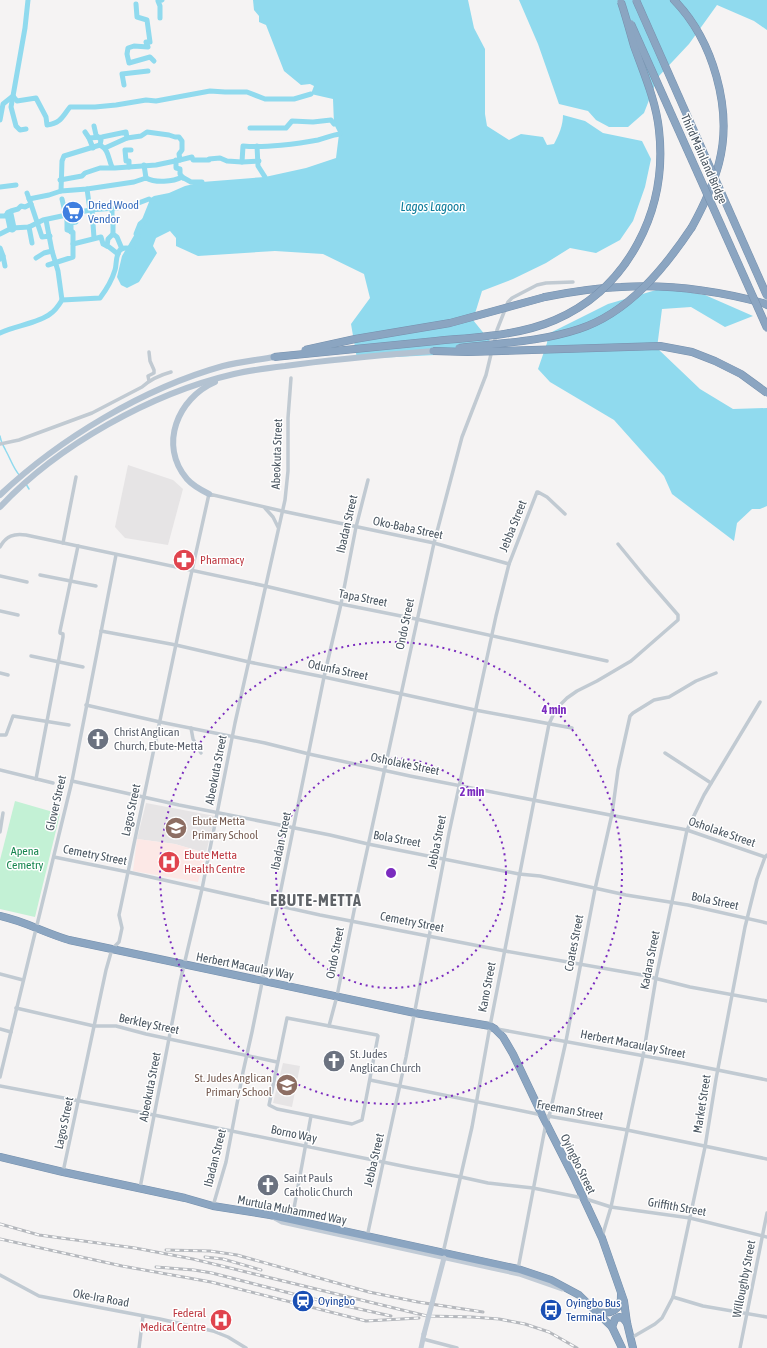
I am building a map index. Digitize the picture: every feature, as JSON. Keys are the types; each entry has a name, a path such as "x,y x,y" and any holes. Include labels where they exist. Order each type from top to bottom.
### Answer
{"highway":[{"name":"Third Mainland Bridge","path":"636,0 767,296"},
{"path":"433,350 538,339 580,329 604,317 629,301 644,287 676,251 692,227 712,187 719,162 723,138 720,87 714,67 696,29 674,0"},
{"name":"Third Mainland Bridge","path":"621,1 767,328"},
{"path":"274,357 488,336 529,329 555,320 586,303 610,283 630,258 644,232 654,206 659,178 661,152 659,129 654,102 634,47 621,1"},
{"path":"274,357 355,339 450,323 525,301 582,290 621,287 657,287 731,295 767,305"},
{"path":"433,350 468,352 660,346 692,352 715,361 741,374 767,393"},
{"name":"Herbert Macaulay Way","path":"0,916 19,920 69,940 112,948 184,966 415,1013 492,1027"},
{"name":"Oyingbo Street","path":"492,1027 507,1043 513,1054 546,1118 602,1238 621,1290 633,1348"},
{"name":"Murtula Muhammed Way","path":"0,1157 185,1198 213,1206 367,1236 443,1255 538,1274 578,1295 612,1327 622,1348"},
{"path":"596,1311 607,1313 615,1311 620,1303 621,1290"},
{"path":"612,1327 615,1319 619,1317 623,1318 627,1323"}],"main road":[{"path":"0,507 42,469 92,434 125,415 198,384 250,371 352,358 433,350"},
{"path":"2,494 37,463 93,425 141,399 163,388 223,366 274,357"},
{"path":"209,494 198,488 186,478 178,464 173,444 176,425 184,408 197,393 209,385 236,374"}],"street":[{"name":"Ondo Street","path":"329,1026 337,996 416,619 434,543 462,437 486,375 497,330 508,302 512,298 537,285 546,283 573,282"},
{"path":"149,352 154,373 148,376 149,381"},
{"path":"0,444 8,441 19,440 92,413 142,387 149,381 162,374 171,372"},
{"name":"Abeokuta Street","path":"140,1188 174,1012 202,889 233,736 287,489 288,418 291,378"},
{"path":"63,543 76,477"},
{"name":"Ibadan Street","path":"213,1206 226,1162 324,677 341,604 356,527 368,480"},
{"name":"Jebba Street","path":"367,1236 415,1013 475,710 509,564 537,492 547,497 565,514"},
{"name":"Oko-Baba Street","path":"209,494 434,543 509,564"},
{"name":"Lagos Street","path":"63,1172 112,948 119,942 122,928 119,915 209,494"},
{"path":"264,507 273,516 278,528"},
{"name":"Tapa Street","path":"0,547 6,538 17,534 265,586 341,604 606,661"},
{"name":"Kano Street","path":"443,1255 461,1177 492,1027 505,951 549,724 556,709 567,698 631,661 678,620 678,616 618,544"},
{"path":"36,779 57,662 63,637 63,634 60,633 60,631 78,546"},
{"name":"Glover Street","path":"0,1077 72,781 116,554"},
{"path":"40,575 96,586"},
{"path":"0,576 27,582"},
{"path":"0,610 18,615"},
{"name":"Odunfa Street","path":"101,630 475,710 572,728"},
{"path":"31,656 83,667"},
{"name":"Coates Street","path":"518,1269 546,1118 566,1041 595,889 612,814 618,770 630,716 654,700 669,697 696,681 716,672"},
{"path":"0,673 8,675"},
{"name":"Kadara Street","path":"602,1238 611,1207 642,1056 671,902 687,830 711,783 760,702"},
{"name":"Osholake Street","path":"86,705 459,786 534,801 612,814 687,830 766,856"},
{"path":"0,735 6,735 13,716 69,725"},
{"path":"191,728 193,739 201,753"},
{"path":"665,753 711,783"},
{"path":"0,770 53,783"},
{"name":"Bola Street","path":"72,781 293,828 330,834 368,844 520,874 540,876 595,889 713,910 767,922"},
{"path":"0,832 4,813"},
{"name":"Market Street","path":"630,1338 655,1324 662,1318 673,1297 705,1147 747,918 757,880 766,856"},
{"name":"Cemetry Street","path":"54,857 430,937 656,978 690,987 767,1001"},
{"path":"0,974 23,980"},
{"name":"Berkley Street","path":"16,1008 94,1026 116,1026 277,1062"},
{"path":"287,1018 329,1026 378,1036 362,1120 352,1124 277,1109 269,1105 287,1018"},
{"name":"Herbert Macaulay Street","path":"492,1027 767,1080"},
{"path":"0,1029 11,1032"},
{"name":"Freeman Street","path":"370,1080 546,1118 627,1130 767,1159"},
{"name":"Borno Way","path":"0,1086 154,1115 488,1183 533,1188 583,1198"},
{"path":"292,1221 311,1116"},
{"name":"Griffith Street","path":"583,1198 611,1207 690,1218 765,1236"},
{"name":"Willoughby Street","path":"740,1348 765,1236 767,1213"},
{"path":"270,1216 282,1222 359,1240 443,1255 519,1274 546,1283 575,1296 596,1311"},
{"path":"421,1348 443,1255"},
{"name":"Oke-Ira Road","path":"0,1275 39,1296 143,1316 213,1332 228,1337 246,1348"},
{"path":"673,1297 703,1306 767,1317"},
{"path":"139,1348 143,1316"},
{"path":"424,1336 457,1348"}],"shaded area":[{"path":"128,465 173,480 183,489 168,545 125,538 115,527"},
{"name":"Ebute Metta Primary School","path":"146,803 215,816 206,853 175,844 137,839"},
{"name":"Ebute Metta Health Centre","path":"137,839 175,844 206,853 198,882 133,871"},
{"name":"St. Judes Anglican Primary School","path":"283,1063 300,1066 292,1107 273,1103"}],"green space":[{"name":"Apena Cemetry","path":"15,801 60,814 35,917 0,909 0,860"}],"water":[{"name":"Lagos Lagoon","path":"253,0 468,0 474,28 485,49 485,114 487,126 509,140 521,134 543,137 547,145 554,144 558,137 563,115 585,121 603,133 642,141 651,159 645,187 633,221 620,240 596,253 570,248 546,263 513,279 482,291 473,320 494,346 487,350 435,355 357,359 351,324 370,298 364,274 323,254 275,251 198,256 176,246 176,238 170,231 156,238 153,246 157,253 139,282 127,288 121,285 117,277 122,256 139,227 149,199 154,196 169,193 185,186 202,182 265,177 306,168 336,158 339,134 334,124 333,99 311,94 314,86 310,84 301,85 284,71 266,25 259,22 259,16 254,10"},
{"path":"519,0 767,0 767,30 754,21 717,5 689,44 658,77 644,113 628,127 609,127 596,120 588,111 559,104 538,44"},
{"path":"663,288 705,295 753,316 725,327 691,307 662,309 657,348 700,389 733,409 767,408 767,506 760,509 752,509 737,523 734,541 672,494 664,476 614,420 550,382 538,369 547,343 548,334 608,304"}],"waterway":[{"path":"0,120 3,104 13,96 25,28 28,0"},
{"path":"160,18 160,6 158,1 162,0"},
{"path":"136,4 137,17 147,20 150,42 146,42 148,47 134,46 128,48 127,54 129,63 150,57 154,61"},
{"path":"124,85 122,74 148,71"},
{"path":"13,96 17,101 36,98 46,117 47,125 58,121 70,107 95,107 146,100 156,101 210,91 247,92 265,99 294,99 311,94"},
{"path":"13,96 11,107 16,126 20,130 26,129"},
{"path":"250,128 286,128 292,121 313,122 331,120 334,124"},
{"path":"94,126 96,135 101,140 100,145 107,152 112,167"},
{"path":"85,132 93,148"},
{"path":"89,138 126,132 127,138"},
{"path":"105,148 127,138 141,136 147,132 169,135 179,137 182,141 182,150 179,154 180,160"},
{"path":"242,162 243,146 291,144 318,140 340,134"},
{"path":"61,191 62,161 64,156 100,145"},
{"path":"257,146 258,166 265,177"},
{"path":"129,167 129,161 126,161 125,150 131,150"},
{"path":"60,180 82,176 85,173 100,168 156,165 192,157 193,160 220,158 227,161 259,161"},
{"path":"176,160 176,168 180,169 180,174 183,178"},
{"path":"144,165 146,178"},
{"path":"29,199 61,191 134,182 146,178 154,181 164,181 182,177 191,182 202,182"},
{"path":"0,187 16,185"},
{"path":"87,189 90,210"},
{"path":"0,216 5,216 21,206 25,207 31,204 27,193"},
{"path":"48,265 73,257 73,232 67,230 67,221 62,199"},
{"path":"0,234 12,228 29,227 43,220 90,210 128,207 149,199"},
{"path":"31,204 42,237 50,236"},
{"path":"112,209 112,218 114,220 113,234 117,237 122,249"},
{"path":"92,210 94,238"},
{"path":"9,214 12,228"},
{"path":"71,232 71,223 76,222 75,214"},
{"path":"138,236 136,234 140,224 146,219"},
{"path":"46,220 52,251 58,271 62,300"},
{"path":"29,227 32,243"},
{"path":"107,246 108,239 113,234"},
{"path":"73,244 101,237 103,244 118,254"},
{"path":"0,248 3,256 0,259"},
{"path":"0,333 45,317 54,311 62,300 100,298 107,288 115,270 119,251 124,248 133,249"},
{"path":"36,258 44,253 52,251"},
{"path":"3,256 5,266"},
{"path":"0,436 2,444 20,476"},
{"path":"26,484 29,489"}],"railway":[{"path":"0,1224 39,1235 135,1248 193,1259 427,1316 499,1319 525,1324 549,1332 577,1348"},
{"path":"0,1239 122,1266 211,1282 366,1321 419,1318"},
{"path":"166,1250 210,1251 237,1255 369,1292 418,1302 483,1312"},
{"path":"205,1257 223,1259 261,1270"},
{"path":"156,1267 212,1273 305,1297 391,1316"}],"place":[{"name":"Dried Wood Vendor","path":"73,212"},
{"name":"Pharmacy","path":"184,560"},
{"name":"Christ Anglican Church, Ebute-Metta","path":"98,739"},
{"name":"Ebute Metta Primary School","path":"176,828"},
{"name":"Ebute Metta Health Centre","path":"169,862"},
{"name":"St. Judes Anglican Church","path":"334,1061"},
{"name":"St. Judes Anglican Primary School","path":"287,1085"},
{"name":"Saint Pauls Catholic Church","path":"268,1185"},
{"name":"Oyingbo","path":"303,1301"},
{"name":"Oyingbo Bus Terminal","path":"551,1310"},
{"name":"Federal Medical Centre","path":"221,1320"}],"district":[{"name":"EBUTE-METTA","path":"316,900"}]}
